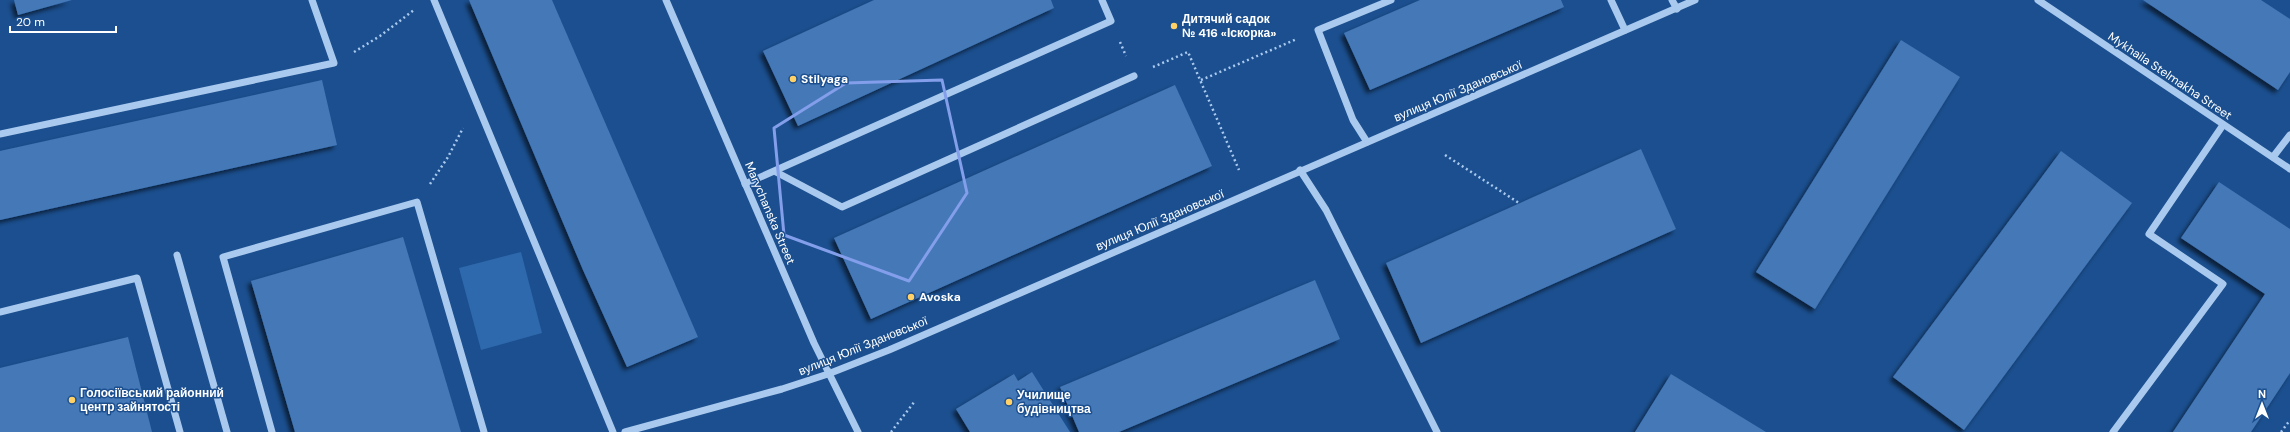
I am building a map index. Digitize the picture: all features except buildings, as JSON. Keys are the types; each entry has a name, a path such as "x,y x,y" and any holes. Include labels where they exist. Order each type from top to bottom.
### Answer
{"street":[{"path":"0,134 334,63 312,0"},
{"path":"434,0 613,432"},
{"name":"Marychanska Street","path":"666,0 828,374 858,432"},
{"path":"745,184 776,172 1111,21 1102,0"},
{"path":"1367,142 1353,120 1318,30 1391,0"},
{"path":"1611,0 1625,30"},
{"path":"1672,0 1677,9"},
{"name":"вулиця Юлії Здановської","path":"625,432 782,389 828,374 889,350 1300,170 1695,0"},
{"name":"Mykhaila Stelmakha Street","path":"2038,0 2290,169"},
{"path":"776,172 842,207 1134,76"},
{"path":"2113,432 2223,284 2149,234 2223,124"},
{"path":"2273,157 2290,135"},
{"path":"1300,170 1326,210 1437,432"},
{"path":"272,432 223,257 417,202 484,432"},
{"path":"178,255 227,432"},
{"path":"0,312 137,278 180,432"}],"path":[{"path":"334,63 380,36 416,9"},
{"path":"1111,21 1134,76 1188,52 1239,170"},
{"path":"1201,80 1318,30"},
{"path":"417,202 448,157 476,102"},
{"path":"1446,155 1519,203"},
{"path":"891,432 915,401"},
{"path":"2281,432 2290,420"}],"highlighted area":[{"path":"942,80 967,193 909,281 784,235 774,128 846,83"}],"shaded area":[{"path":"521,252 542,333 481,350 459,268"}],"place":[{"name":"Дитячий садок № 416 «Іскорка»","path":"1174,26"},
{"name":"Stilyaga","path":"793,79"},
{"name":"Avoska","path":"911,297"},
{"name":"Голосіївський районний центр зайнятості","path":"72,400"},
{"name":"Училище будівництва","path":"1009,402"}]}
